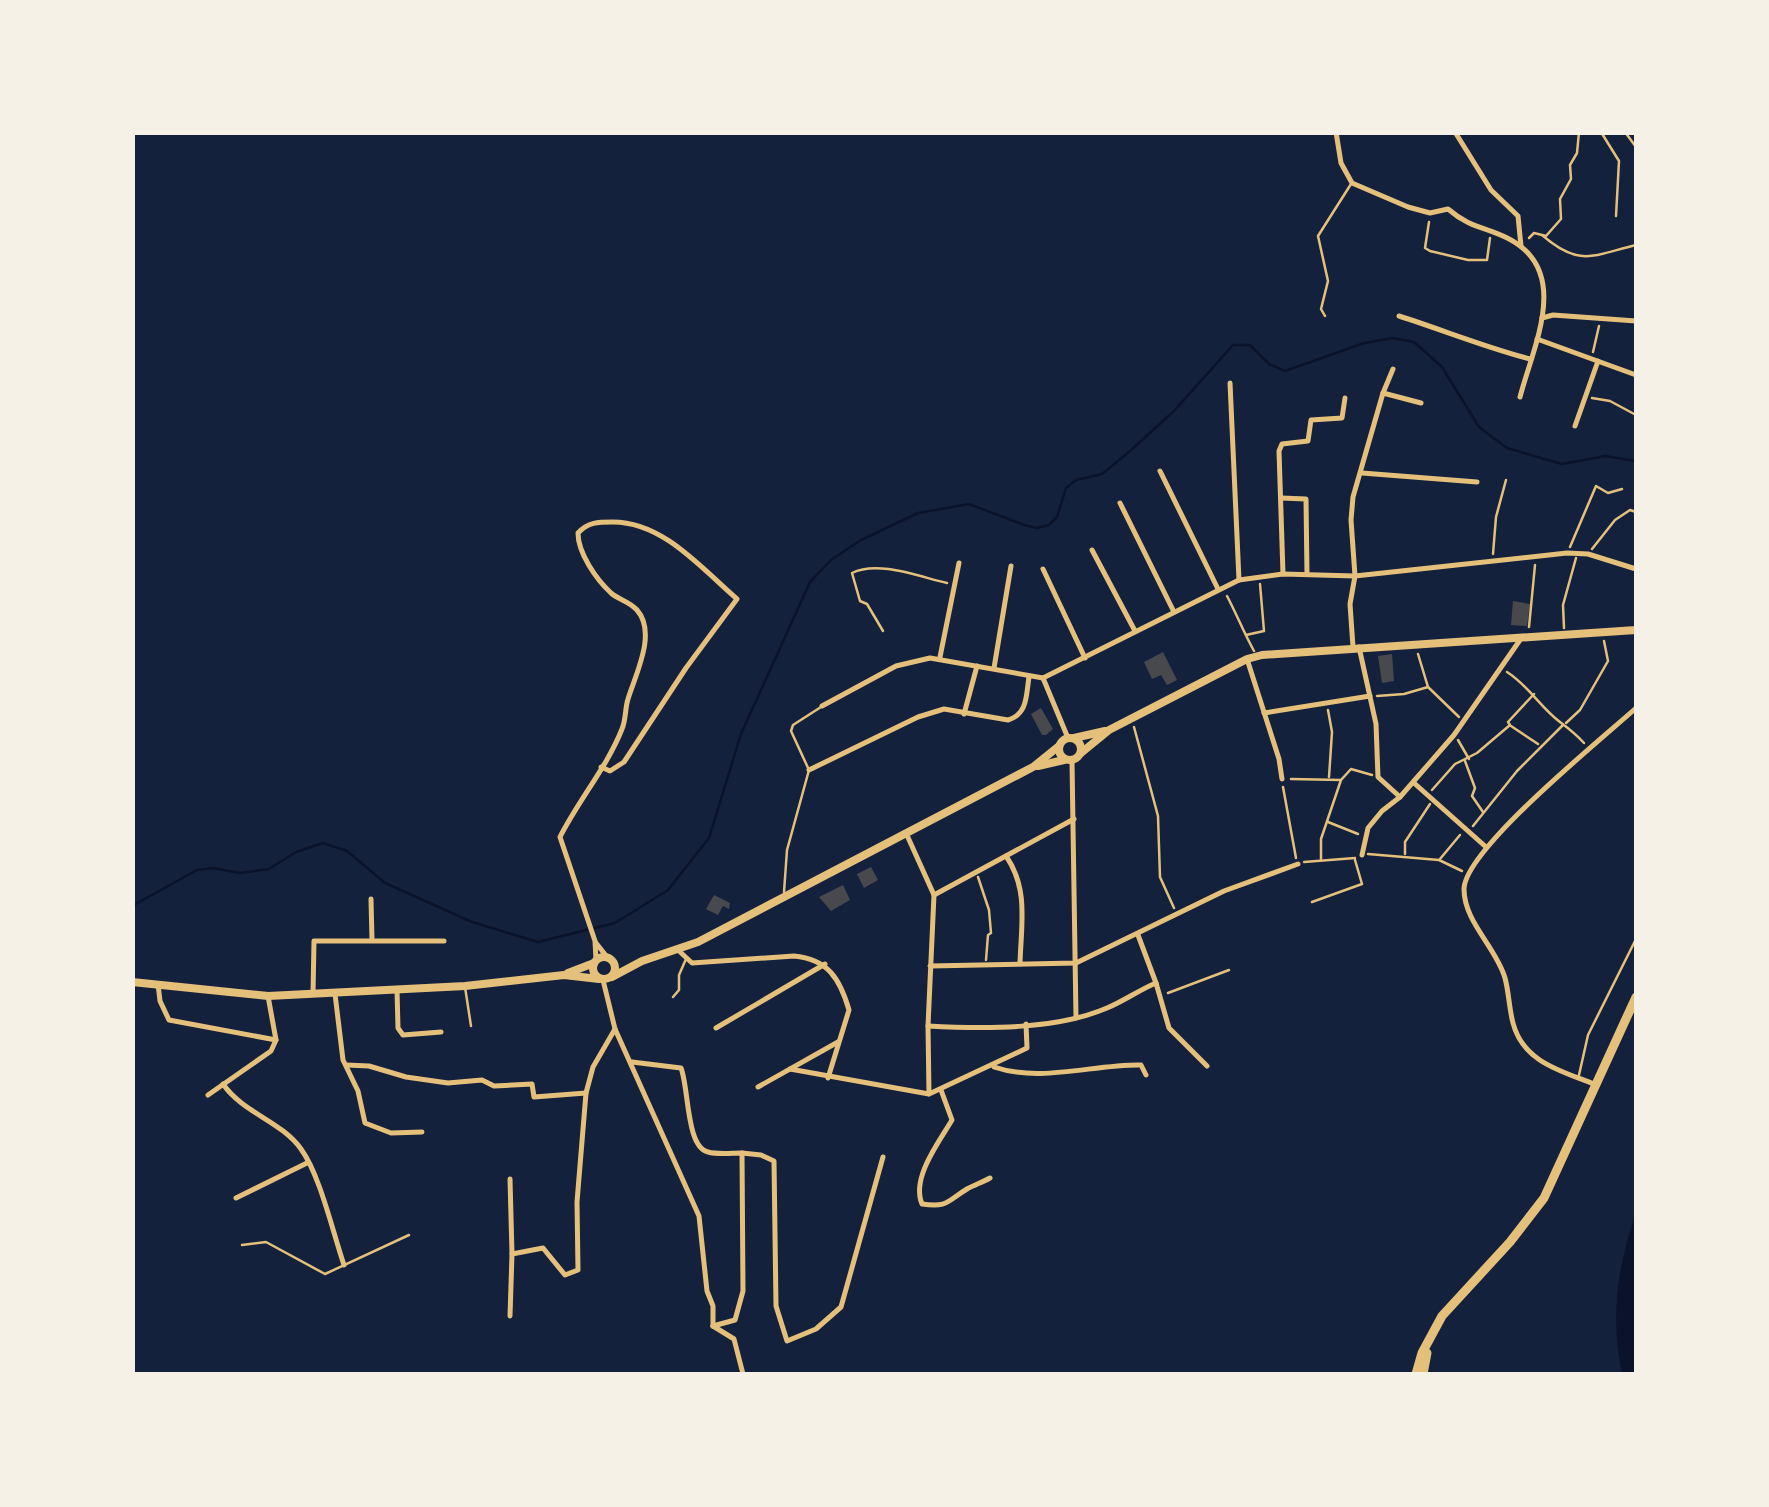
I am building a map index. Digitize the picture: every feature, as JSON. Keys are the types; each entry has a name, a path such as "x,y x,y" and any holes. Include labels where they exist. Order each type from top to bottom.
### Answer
{"main road":[{"path":"1033,767 1068,760 1109,730 1257,656 1636,630"},
{"path":"132,982 268,996 465,986 564,975 605,978 678,950 1033,767 1070,738 1109,730"},
{"path":"1070,738 1081,745 1081,753"},
{"path":"1059,746 1060,754 1068,760"},
{"path":"564,975 610,959 642,961"},
{"path":"605,978 616,967 610,959"},
{"path":"595,962 594,974 605,978"},
{"path":"1420,1374 1430,1336 1452,1301 1500,1254 1544,1198 1636,997"}],"street":[{"path":"1336,132 1341,164 1352,183 1430,213 1444,208 1468,224 1520,246 1542,272 1542,318 1520,397"},
{"path":"1455,132 1491,190 1518,216 1520,246"},
{"path":"1399,316 1450,331 1467,342 1530,359"},
{"path":"1542,318 1636,321"},
{"path":"1537,339 1636,375"},
{"path":"1575,426 1595,360"},
{"path":"1393,369 1354,497 1350,520 1355,576 1350,604 1356,647 1371,696 1378,777 1400,797"},
{"path":"1230,383 1239,580"},
{"path":"1383,393 1420,403"},
{"path":"1283,574 1279,452 1282,444 1308,441 1311,420 1342,418 1345,398"},
{"path":"1160,471 1220,588"},
{"path":"1362,473 1477,482"},
{"path":"1281,498 1306,498 1307,574"},
{"path":"1120,504 1174,612"},
{"path":"601,767 610,772 624,762 737,598 654,531 626,522 586,524 578,533 584,560 611,593 640,613 646,626 624,727 560,837 595,940 610,959"},
{"path":"1092,550 1135,631"},
{"path":"822,706 896,666 940,657 1042,678 1239,580 1283,574 1355,576 1567,553 1588,554 1636,570"},
{"path":"940,657 959,563"},
{"path":"994,668 1011,566"},
{"path":"1043,569 1085,658"},
{"path":"1362,854 1364,836 1382,811 1414,782 1464,722 1520,640"},
{"path":"1246,659 1282,779"},
{"path":"964,714 977,666"},
{"path":"809,770 918,717 944,709 1008,720 1017,718 1025,706 1029,677"},
{"path":"1042,678 1070,738"},
{"path":"1264,713 1371,696"},
{"path":"1594,1084 1550,1066 1523,1047 1512,1021 1504,977 1494,952 1467,908 1464,889 1468,874 1499,833 1636,708"},
{"path":"1068,760 1074,819 1076,1018"},
{"path":"1414,782 1488,848"},
{"path":"934,896 1074,819"},
{"path":"906,832 934,896 929,1094"},
{"path":"1006,856 1017,871 1021,887 1020,964"},
{"path":"930,966 1076,963 1224,891 1298,864"},
{"path":"372,899 372,940"},
{"path":"1138,934 1162,996 1169,1028 1207,1066"},
{"path":"595,940 595,962"},
{"path":"313,994 314,941 444,941"},
{"path":"678,950 692,963 794,956 826,964 848,1010 828,1078"},
{"path":"716,1028 826,964"},
{"path":"605,978 615,1029 699,1216 713,1326"},
{"path":"928,1026 975,1029 1076,1018 1108,1008 1156,982"},
{"path":"158,984 160,1001 169,1020 276,1040"},
{"path":"397,990 398,1028 404,1035 442,1032"},
{"path":"335,994 346,1066 358,1091 365,1124 392,1133 422,1132"},
{"path":"208,1095 271,1051 276,1040 268,996"},
{"path":"790,1070 929,1094 1027,1048 1026,1024"},
{"path":"512,1254 543,1248 566,1275 578,1270 577,1202 586,1093 593,1067 615,1029"},
{"path":"758,1087 838,1041"},
{"path":"632,1062 681,1068 687,1081 692,1133 700,1148 772,1158 776,1306 786,1341 816,1329 841,1307 883,1157"},
{"path":"992,1066 1034,1072 1092,1071 1109,1064 1141,1065 1146,1075"},
{"path":"346,1066 369,1066 448,1084 476,1080 494,1086 532,1084 534,1097 586,1093"},
{"path":"224,1084 247,1109 301,1148 344,1266"},
{"path":"941,1090 952,1120 926,1164 920,1200 925,1206 952,1202 968,1188 990,1178"},
{"path":"713,1326 735,1320 743,1291 742,1153"},
{"path":"236,1198 307,1163"},
{"path":"510,1179 510,1316"},
{"path":"713,1326 734,1339 744,1374"}],"lane":[{"path":"1325,316 1321,309 1328,281 1318,236 1352,183"},
{"path":"784,895 786,850 809,770 791,731 793,725 822,706"},
{"path":"1578,1078 1588,1035 1636,939"},
{"path":"673,996 680,990 679,975 687,958"},
{"path":"465,986 471,1026"},
{"path":"242,1245 266,1242 325,1274 409,1235"}],"path":[{"path":"1542,235 1551,232 1561,219 1560,199 1571,179 1570,165 1577,153 1579,132"},
{"path":"1600,132 1613,149 1620,168 1616,216"},
{"path":"1625,132 1636,147"},
{"path":"1430,213 1425,248 1430,251 1487,260 1491,232"},
{"path":"1520,246 1534,233 1574,257 1601,257 1636,245"},
{"path":"1595,360 1601,319"},
{"path":"1586,396 1610,401 1636,415"},
{"path":"1493,561 1496,517 1506,480"},
{"path":"1567,553 1596,486 1608,493 1622,489"},
{"path":"1588,554 1615,520 1630,510 1636,512"},
{"path":"1564,634 1563,605 1577,555"},
{"path":"1531,638 1536,557"},
{"path":"883,631 866,604 862,604 852,573 864,567 953,584"},
{"path":"1245,636 1264,631 1260,577"},
{"path":"1220,588 1257,656"},
{"path":"1439,860 1540,746 1580,710 1608,660 1603,632"},
{"path":"1415,643 1428,686 1464,722"},
{"path":"1502,668 1519,679 1590,749"},
{"path":"1371,696 1404,694 1428,686"},
{"path":"1510,725 1508,722 1534,694"},
{"path":"1328,704 1332,732 1329,778"},
{"path":"1131,718 1158,816 1160,876 1176,914"},
{"path":"1510,725 1540,746"},
{"path":"1427,794 1455,764 1467,760 1510,725"},
{"path":"1454,734 1467,760 1475,788 1472,796 1483,812"},
{"path":"1321,860 1321,839 1341,780 1351,769 1378,777"},
{"path":"1341,780 1282,779 1298,864 1362,854 1405,855 1439,860 1468,874"},
{"path":"1405,855 1406,842 1434,800"},
{"path":"1327,821 1364,836"},
{"path":"1312,902 1362,884 1354,858"},
{"path":"976,873 989,910 991,933 986,966"},
{"path":"1162,996 1229,970"}],"water":[{"path":"1636,1213 1636,1374 1622,1374 1616,1333 1617,1293"}],"building":[{"path":"1513,601 1530,604 1527,626 1511,625"},
{"path":"1163,652 1177,680 1167,685 1161,675 1152,679 1144,662"},
{"path":"1392,654 1394,681 1382,683 1378,656"},
{"path":"1041,708 1053,729 1046,735 1042,735 1031,714"},
{"path":"871,867 878,880 864,888 857,874"},
{"path":"843,885 850,900 831,911 819,897"},
{"path":"714,895 730,903 729,909 723,906 718,915 706,909"}],"waterway":[{"path":"132,906 197,870 213,868 240,873 269,869 296,852 323,843 347,851 385,883 472,922 538,942 615,923 668,890 709,838 741,734 810,582 831,560 861,540 918,513 969,504 1024,525 1049,525 1057,517 1066,488 1076,480 1102,474 1129,452 1174,411 1233,345 1250,345 1269,364 1285,371 1364,343 1393,338 1414,342 1442,367 1479,427 1507,448 1562,464 1605,456 1636,461"}]}
